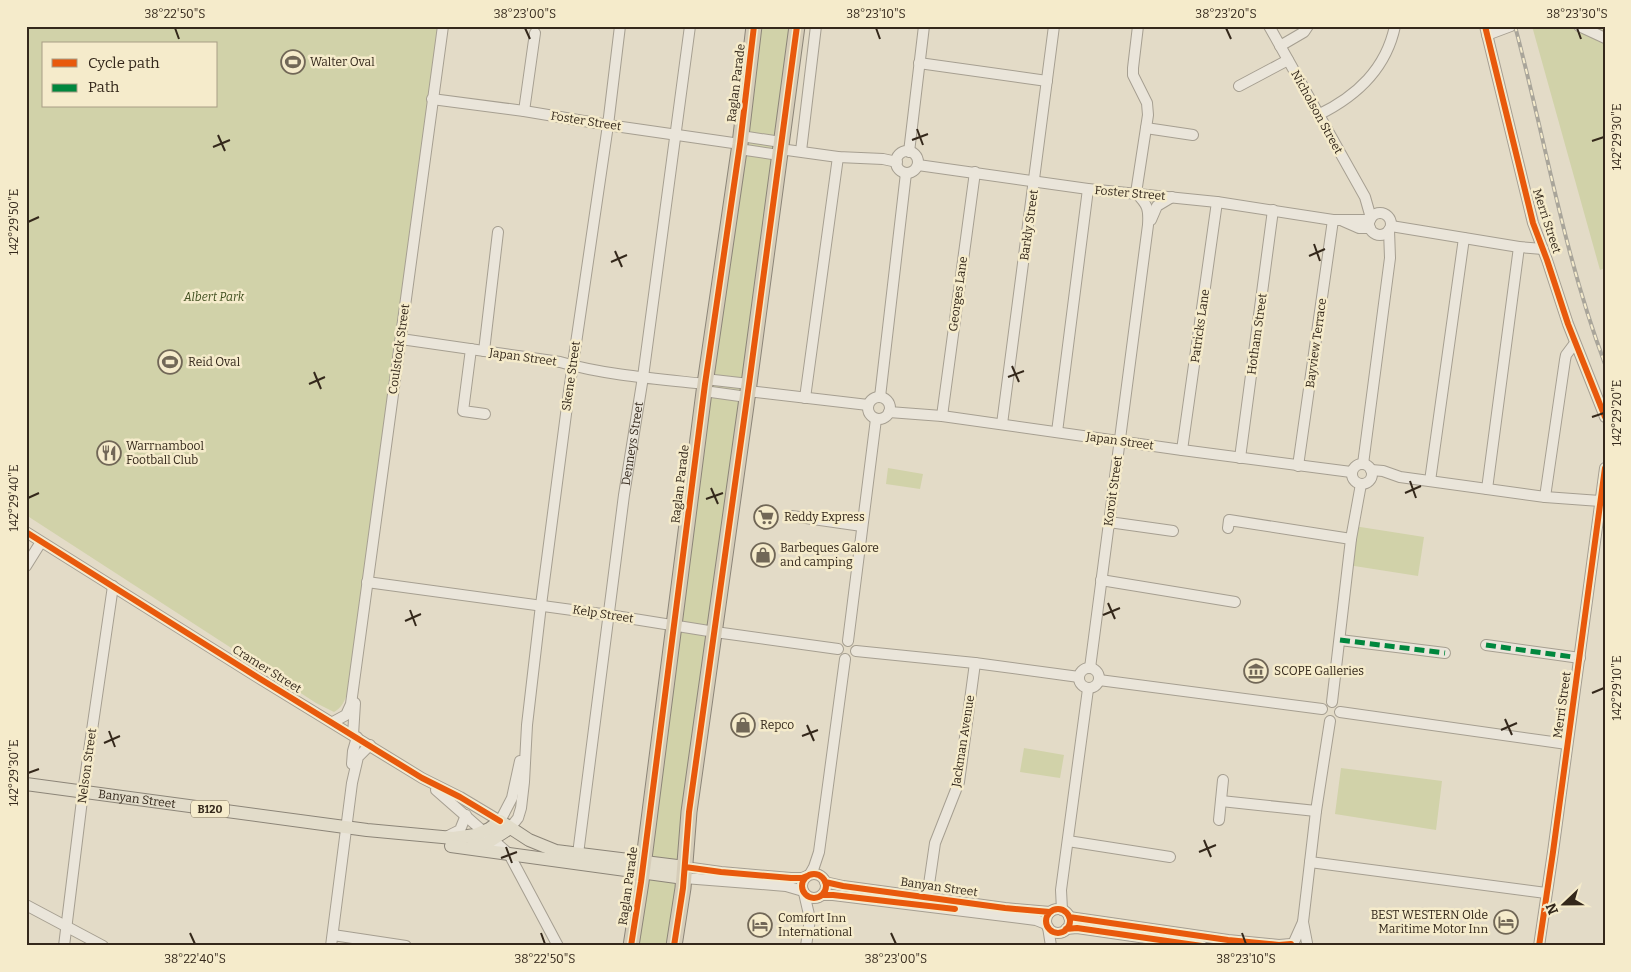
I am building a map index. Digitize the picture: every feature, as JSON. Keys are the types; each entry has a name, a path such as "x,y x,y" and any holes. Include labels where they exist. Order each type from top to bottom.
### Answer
{"highway":[{"name":"Raglan Parade","path":"631,946 643,868 705,385 740,143 754,26"},
{"path":"674,946 684,872 689,812 797,26"}],"main road":[{"name":"Banyan Street","path":"26,784 448,841 464,837 488,836 504,825"},
{"name":"B120","path":"504,825 533,842 578,858"},
{"name":"B120","path":"448,841 515,855 578,858 684,872"},
{"path":"515,855 526,850 533,842"}],"street":[{"name":"Coulstock Street","path":"332,722 344,718 351,704 443,26"},
{"name":"Skene Street","path":"533,842 521,828 520,822 527,725 541,605 620,26"},
{"name":"Denneys Street","path":"578,858 624,495 643,377 690,26"},
{"path":"801,151 816,26"},
{"path":"909,152 924,26"},
{"name":"Barkly Street","path":"1002,424 1054,26"},
{"path":"1136,193 1148,115 1147,103 1133,75 1138,26"},
{"name":"Nicholson Street","path":"1269,26 1364,198 1370,222"},
{"path":"1280,46 1304,32 1308,26"},
{"path":"1318,115 1346,100 1368,80 1384,55 1395,26"},
{"path":"1486,31 1511,26"},
{"path":"1579,26 1605,38"},
{"name":"Merri Street","path":"1486,31 1529,209 1576,343 1605,417"},
{"path":"524,111 535,33"},
{"path":"1239,86 1288,60"},
{"path":"920,63 1047,81"},
{"name":"Foster Street","path":"432,99 780,148"},
{"path":"1146,128 1193,135"},
{"path":"780,148 838,157 883,159 896,162"},
{"path":"909,152 915,155 918,165 914,171 906,173 899,169 896,162 902,153 909,152"},
{"path":"805,398 838,157"},
{"name":"Foster Street","path":"918,165 1088,189 1218,202 1338,220 1359,228 1370,222"},
{"name":"Georges Lane","path":"942,416 975,172"},
{"path":"880,396 906,173"},
{"path":"1057,432 1088,189"},
{"name":"Koroit Street","path":"1090,668 1148,225 1149,210 1144,200 1136,193"},
{"name":"Koroit Street","path":"1148,225 1157,206 1172,197"},
{"name":"Nicholson Street","path":"1364,198 1381,213"},
{"name":"Patricks Lane","path":"1182,450 1218,202"},
{"name":"Hotham Street","path":"1240,458 1273,210"},
{"path":"1332,702 1351,539 1366,483 1372,476 1367,467 1390,264 1388,228 1388,216 1381,213 1376,214 1370,222 1373,232 1388,228 1402,224 1407,229 1519,247 1543,249"},
{"name":"Bayview Terrace","path":"1298,466 1338,220"},
{"path":"484,351 498,232"},
{"path":"1430,481 1464,238"},
{"path":"1487,489 1519,247"},
{"name":"Japan Street","path":"401,339 560,362 643,377 868,405"},
{"path":"1545,497 1566,355 1576,343"},
{"path":"471,349 463,411 485,414"},
{"path":"880,396 889,403 889,412 885,417 876,419 869,413 868,405 873,398 880,396"},
{"name":"Japan Street","path":"889,412 942,416 1120,442 1351,472"},
{"path":"848,640 876,419"},
{"path":"1395,476 1366,483 1354,481 1351,472 1355,466 1367,467 1395,476 1545,497 1600,501"},
{"name":"Merri Street","path":"1539,946 1605,468"},
{"path":"792,516 862,526"},
{"path":"1228,528 1229,520 1351,539"},
{"path":"1109,522 1173,531"},
{"name":"Cramer Street","path":"26,532 422,778 460,797 504,825"},
{"path":"26,566 41,542"},
{"path":"1101,580 1235,602"},
{"name":"Kelp Street","path":"367,582 541,605 838,649"},
{"name":"Nelson Street","path":"64,946 83,792 113,586"},
{"path":"845,659 841,657 838,649 840,644 848,640"},
{"path":"845,659 853,657 856,651 853,643 848,640"},
{"path":"1340,640 1446,653"},
{"path":"1486,646 1580,658"},
{"path":"856,651 975,663 1079,677"},
{"path":"810,920 803,881 814,867 819,852 845,659"},
{"name":"Jackman Avenue","path":"927,901 935,843 959,782 975,663"},
{"path":"1090,668 1098,674 1099,680 1095,687 1088,689 1081,685 1079,677 1083,670 1090,668"},
{"name":"Coulstock Street","path":"352,783 356,672"},
{"path":"1099,680 1322,709"},
{"path":"1059,912 1088,689"},
{"path":"1330,721 1323,715 1322,709 1327,703 1332,702"},
{"path":"1330,721 1338,718 1340,712 1339,707 1332,702"},
{"path":"1340,712 1568,744"},
{"path":"1309,945 1303,922 1316,812 1330,721"},
{"name":"Skene Street","path":"504,825 514,792 527,725"},
{"path":"331,946 352,783 358,757 370,745"},
{"name":"Cramer Street","path":"422,778 488,836"},
{"path":"1219,820 1224,780"},
{"path":"1222,800 1316,812"},
{"name":"Skene Street","path":"504,825 518,818 521,808"},
{"path":"448,841 460,830 466,815"},
{"path":"488,836 515,855 524,879 558,946"},
{"path":"1068,841 1170,857"},
{"path":"806,946 810,920 826,889 819,852"},
{"path":"1310,862 1546,893"},
{"path":"684,872 721,872 792,878 802,878 816,874 824,879"},
{"path":"684,872 780,885 804,892 812,898 821,896"},
{"name":"Banyan Street","path":"824,879 843,886 1036,920 1047,925"},
{"name":"Banyan Street","path":"821,896 833,895 927,901 1059,912 1228,940 1279,945 1291,944 1300,940 1309,945"},
{"path":"26,905 103,946"},
{"path":"1051,946 1047,917 1059,912"},
{"path":"1055,946 1069,923 1059,912"},
{"path":"1291,944 1303,922"},
{"path":"1047,925 1052,932 1077,928 1202,946"},
{"path":"333,935 406,946"}],"green space":[{"name":"Albert Park","path":"26,26 439,26 352,670 347,694 339,709 334,712 316,703 26,515"},
{"path":"754,26 796,26 674,946 631,946"},
{"path":"1532,26 1605,26 1605,268 1600,270"},
{"path":"888,468 923,474 920,489 886,484"},
{"path":"1354,526 1424,537 1418,576 1348,565"},
{"path":"1024,748 1064,755 1060,778 1020,772"},
{"path":"1341,768 1442,781 1436,830 1335,814"}],"railway":[{"path":"1515,26 1566,239 1605,364"}],"marked path":[{"path":"1340,640 1445,653"},
{"path":"1486,645 1580,658"}],"cycle path":[{"path":"631,946 641,882 705,384 740,144 754,26"},
{"path":"674,946 683,888 689,812 797,26"},
{"path":"1485,26 1533,223 1568,324 1605,417"},
{"path":"1539,946 1605,468"},
{"path":"26,532 422,778 460,797 500,821"},
{"path":"685,867 791,878 807,876"},
{"path":"814,874 823,877 826,886 823,895 814,898 805,895 802,886 805,877 814,874"},
{"path":"825,882 1005,908 1050,912"},
{"path":"822,895 955,909"},
{"path":"1058,909 1066,913 1070,921 1066,929 1058,933 1050,929 1046,921 1050,913 1058,909"},
{"path":"1069,917 1228,940 1279,945 1291,944"},
{"path":"1066,929 1077,928 1202,946"}],"place":[{"name":"Walter Oval","path":"293,62"},
{"name":"Reid Oval","path":"170,362"},
{"name":"Warrnambool Football Club","path":"109,453"},
{"name":"Reddy Express","path":"766,517"},
{"name":"Barbeques Galore and camping","path":"763,555"},
{"name":"SCOPE Galleries","path":"1256,671"},
{"name":"Repco","path":"743,725"},
{"name":"BEST WESTERN Olde Maritime Motor Inn","path":"1506,922"},
{"name":"Comfort Inn International","path":"760,925"}]}
